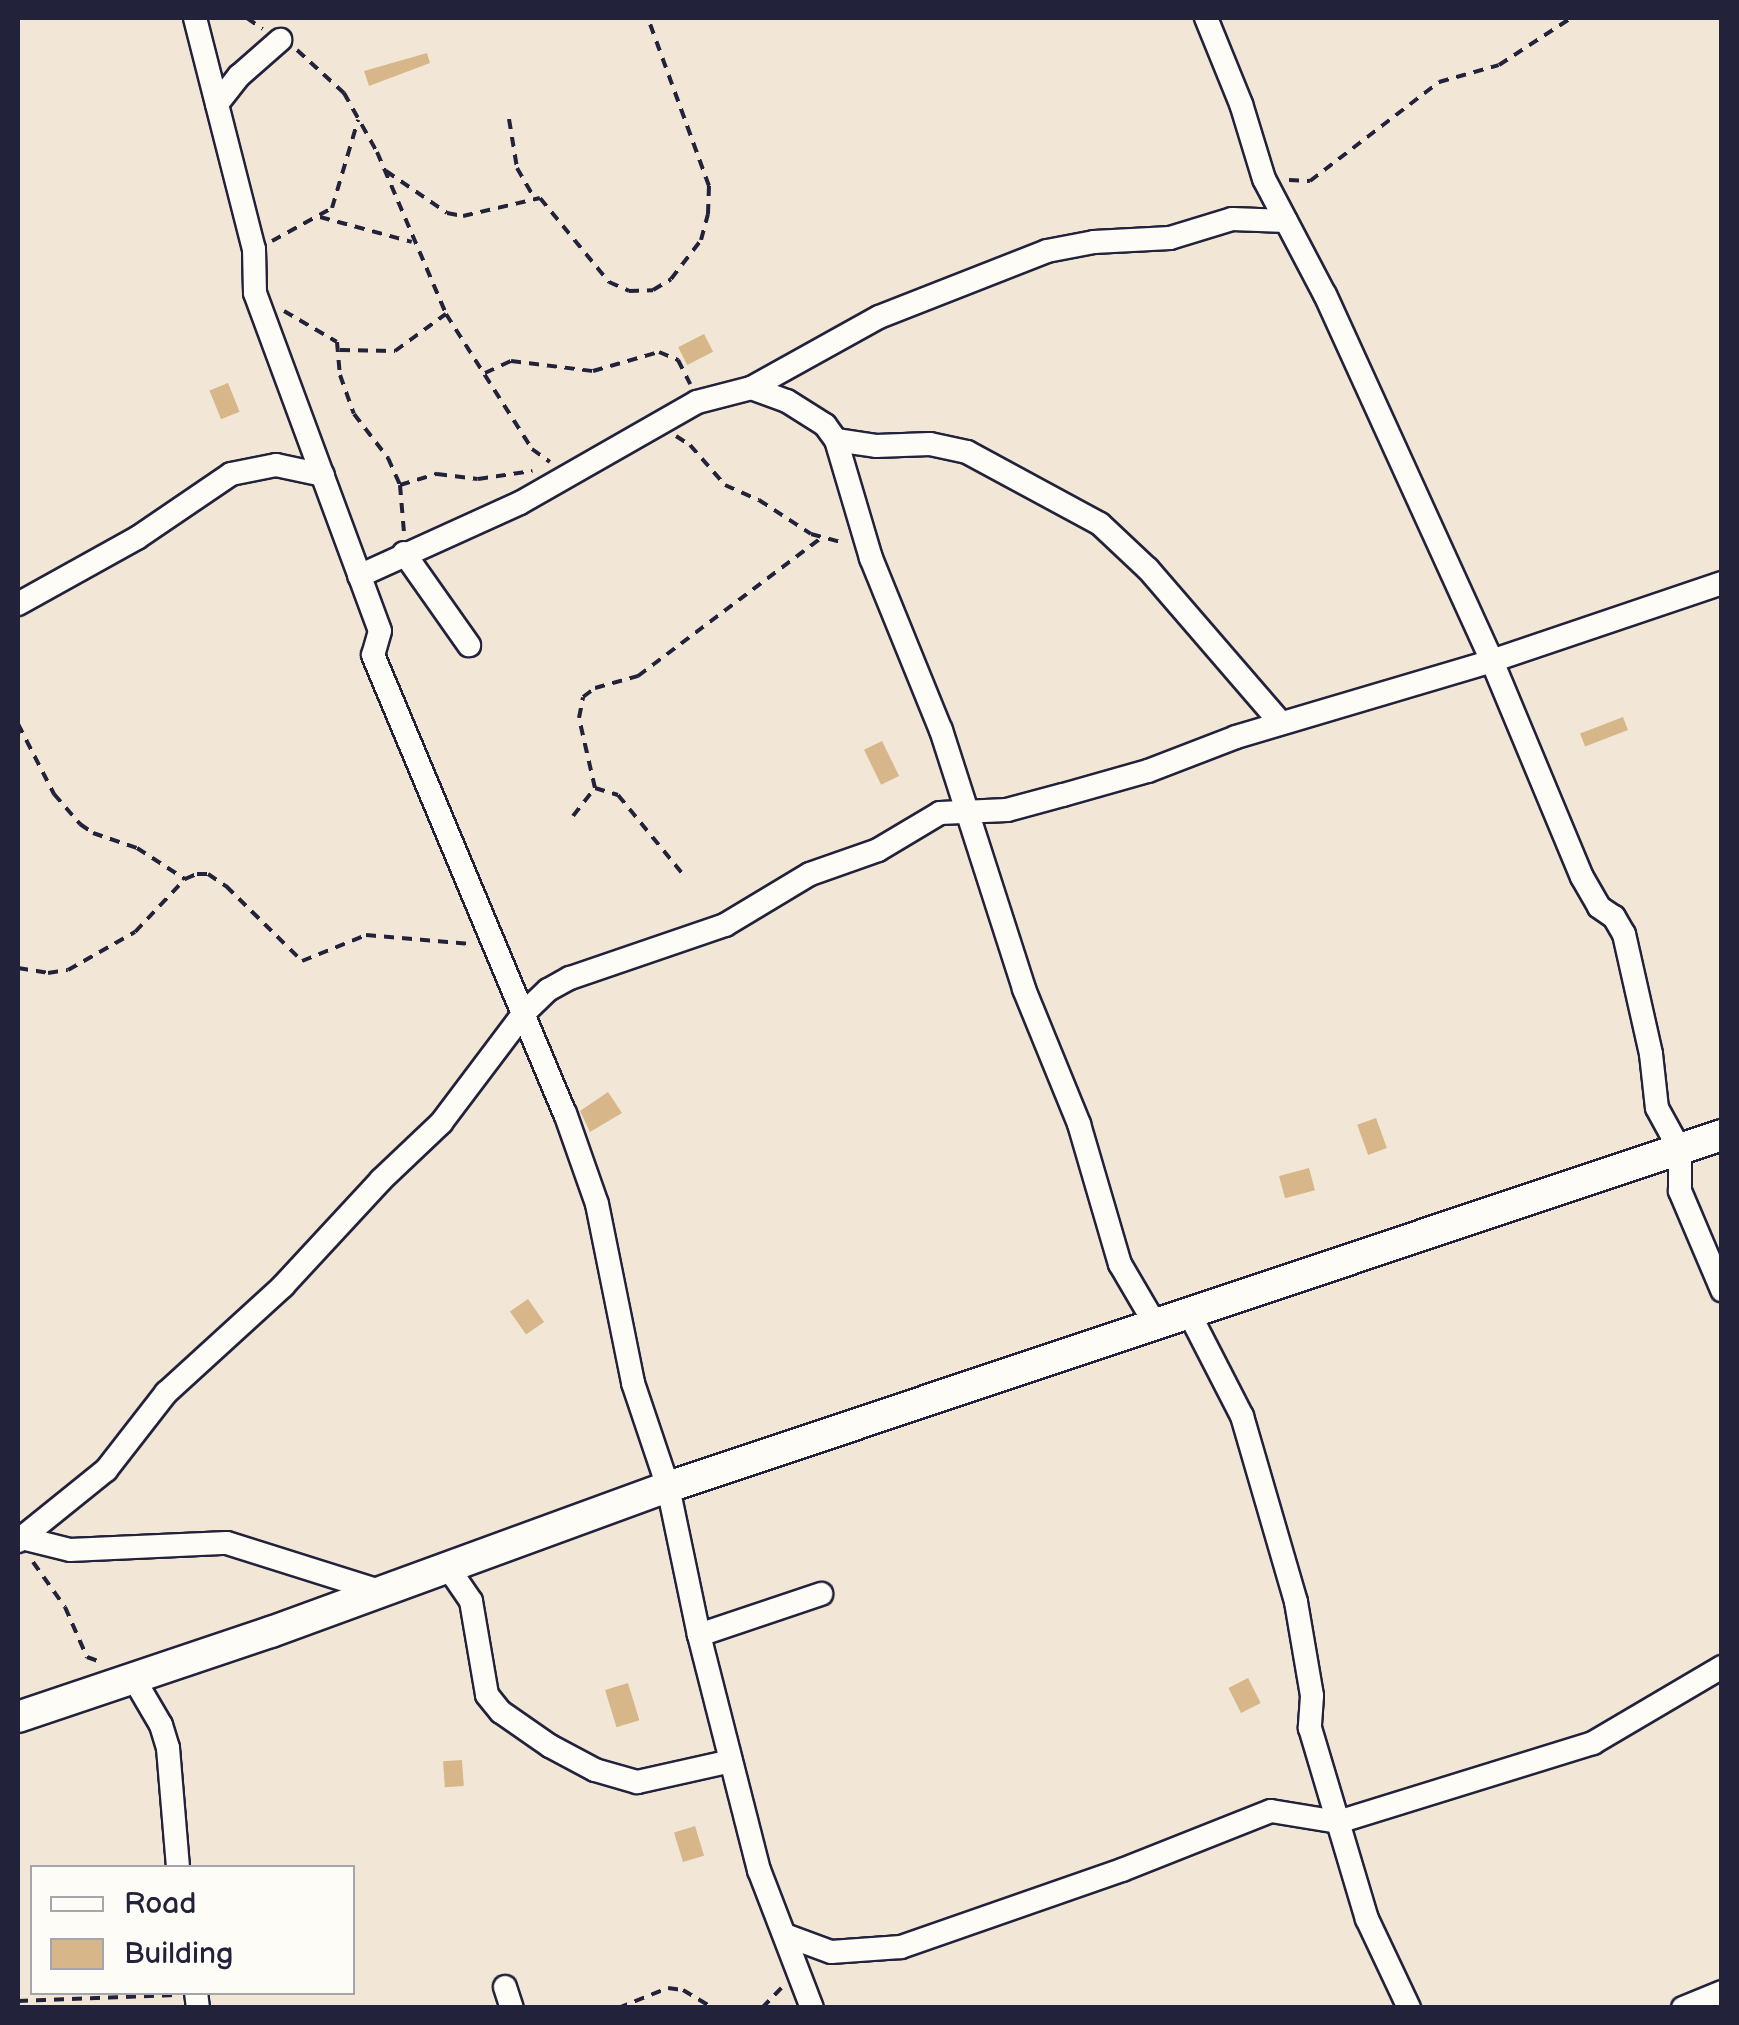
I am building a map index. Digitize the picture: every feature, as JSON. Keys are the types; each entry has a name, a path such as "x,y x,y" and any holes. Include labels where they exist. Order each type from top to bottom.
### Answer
{"main road":[{"path":"18,1716 129,1681 668,1487 1722,1135"}],"street":[{"path":"195,18 254,248 254,292 380,631 373,655 493,947 524,1012 596,1204 632,1383 668,1487 699,1634 759,1870 812,2008"},
{"path":"1206,18 1241,104 1264,178 1325,296 1492,661 1582,877 1599,907 1614,917 1624,934 1651,1054 1657,1108 1680,1150 1680,1191 1722,1290"},
{"path":"216,104 239,76 280,40"},
{"path":"359,576 520,503 696,402 751,388 879,317 1048,251 1094,242 1170,238 1232,219 1286,221"},
{"path":"751,388 807,412 836,440 871,558 900,621 968,811 1024,989 1078,1124 1120,1264 1154,1324"},
{"path":"836,440 876,446 930,444 967,452 1100,524 1148,568 1280,723"},
{"path":"18,604 137,538 231,474 276,465 323,475"},
{"path":"404,553 469,645"},
{"path":"22,1545 106,1470 166,1393 283,1286 381,1180 441,1123 524,1012 548,990 570,978 725,925 810,874 878,850 940,813 1007,810 1148,771 1280,723 1492,661 1722,584"},
{"path":"1188,1313 1242,1416 1296,1602 1312,1696 1310,1728 1367,1919 1409,2008"},
{"path":"22,1545 70,1550 227,1543 380,1591"},
{"path":"447,1566 471,1602 487,1695 501,1712 550,1746 594,1770 637,1782 731,1761"},
{"path":"699,1634 820,1594"},
{"path":"785,1935 832,1952 901,1947 1122,1870 1271,1811 1338,1822 1592,1743 1722,1667"},
{"path":"129,1681 161,1725 168,1748 178,1865"},
{"path":"1683,2008 1722,1992"}],"path":[{"path":"247,18 334,82 359,118 446,314 532,449 554,464 478,479 437,474 400,485"},
{"path":"509,119 518,168 534,196 544,202 598,273 629,291 654,290 670,279 700,240 708,214 709,186 648,18"},
{"path":"1264,178 1310,181 1439,82 1499,65 1571,18"},
{"path":"254,248 320,218 336,202 359,118"},
{"path":"386,172 446,213 463,216 534,196"},
{"path":"320,218 412,242"},
{"path":"254,292 324,332 340,350 340,374 354,414 388,458 400,485 404,553"},
{"path":"340,350 395,351 446,314"},
{"path":"486,373 511,361 593,371 659,352 678,360 696,402"},
{"path":"643,431 682,438 726,485 821,538 843,542 871,558"},
{"path":"595,788 579,718 583,698 595,688 638,676 821,538"},
{"path":"18,724 54,794 80,824 92,833 137,848 185,879"},
{"path":"573,816 595,788"},
{"path":"595,788 618,795 686,878"},
{"path":"18,968 48,974 68,970 135,932 185,879 208,874 226,886 302,961 366,935 493,947"},
{"path":"22,1545 65,1607 87,1657 102,1662 129,1681"},
{"path":"762,2008 796,1970"},
{"path":"618,2008 668,1988 683,1990 714,2008"},
{"path":"18,2001 152,1995"}],"building":[{"path":"427,53 430,63 369,86 364,71"},
{"path":"704,334 713,352 687,365 678,347"},
{"path":"228,383 240,412 221,419 209,390"},
{"path":"1623,717 1628,730 1585,747 1580,733"},
{"path":"882,741 899,776 881,785 864,750"},
{"path":"608,1092 622,1113 590,1132 580,1111"},
{"path":"1376,1118 1387,1148 1368,1155 1357,1125"},
{"path":"1309,1168 1315,1190 1285,1198 1279,1176"},
{"path":"528,1299 544,1322 526,1335 510,1312"},
{"path":"1248,1678 1261,1703 1241,1713 1228,1688"},
{"path":"628,1683 639,1720 616,1727 605,1690"},
{"path":"462,1760 464,1786 445,1787 443,1761"},
{"path":"695,1826 704,1856 683,1862 674,1832"}]}
